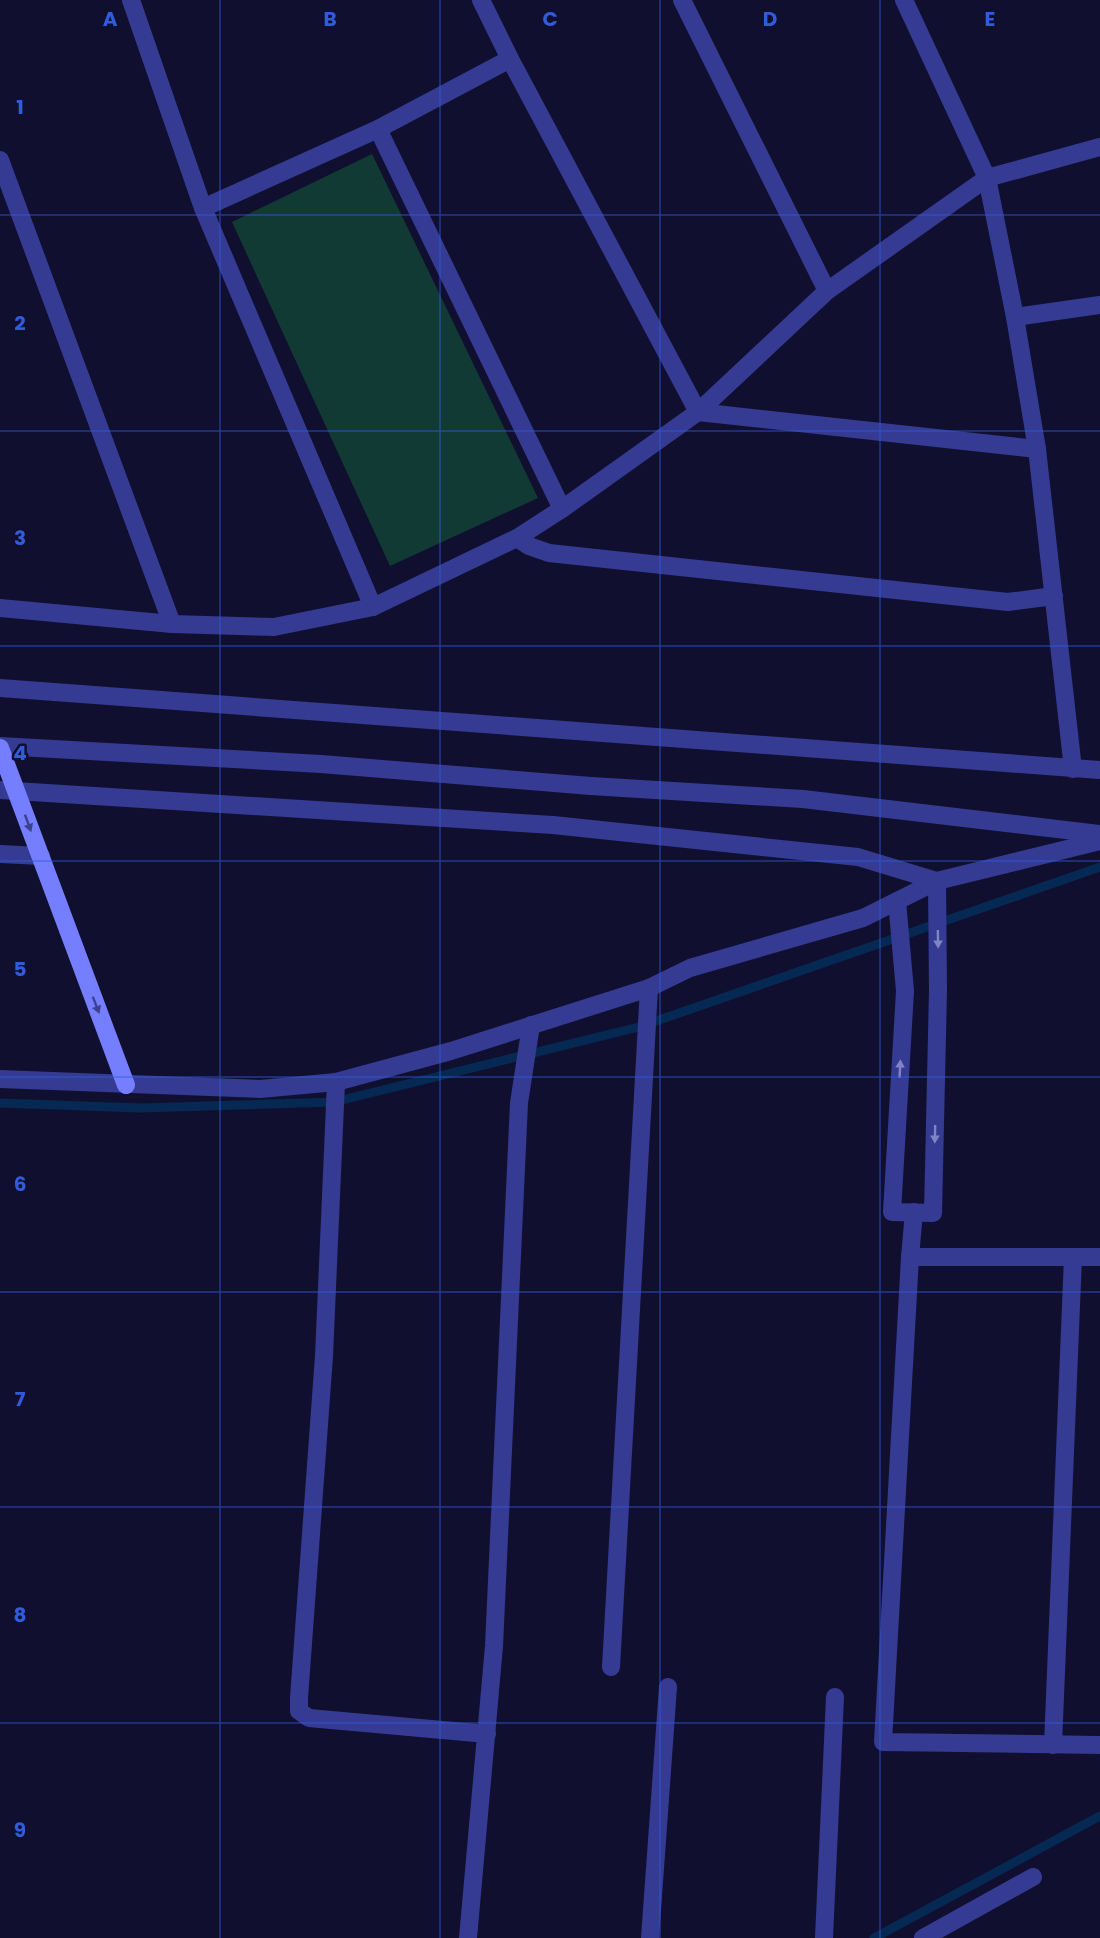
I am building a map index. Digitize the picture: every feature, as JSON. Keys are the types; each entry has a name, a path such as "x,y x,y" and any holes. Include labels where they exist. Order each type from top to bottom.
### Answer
{"street":[{"path":"131,0 203,208 373,607"},
{"path":"481,0 510,59 698,412"},
{"path":"682,0 827,291"},
{"path":"904,0 987,178 1015,317 1037,449 1073,769"},
{"path":"203,208 378,129 510,59"},
{"path":"378,129 562,509"},
{"path":"0,608 172,624 274,627 373,607 517,538 562,509 698,412 827,291 987,178 1100,147"},
{"path":"0,160 172,624"},
{"path":"1015,317 1100,305"},
{"path":"698,412 1037,449"},
{"path":"517,538 549,553 1008,602 1054,596"},
{"path":"0,688 1100,770"},
{"path":"126,1085 40,856 8,791 0,747 321,764 591,786 803,799 1100,834"},
{"path":"8,791 553,825 858,857 937,881"},
{"path":"0,1079 260,1089 336,1082 451,1051 649,988 690,968 863,918 937,881 1100,841"},
{"path":"0,854 40,856"},
{"path":"897,901 905,991 892,1212 933,1213 939,990 937,881"},
{"path":"611,1667 649,988"},
{"path":"468,1938 494,1646 519,1103 531,1025"},
{"path":"336,1082 324,1356 298,1698 299,1711 309,1718 486,1734"},
{"path":"914,1212 883,1742 1100,1745"},
{"path":"910,1257 1100,1257"},
{"path":"1053,1744 1073,1257"},
{"path":"650,1938 668,1686"},
{"path":"824,1938 835,1697"},
{"path":"924,1938 1033,1877"}],"green space":[{"path":"372,154 538,498 390,566 232,222"}],"waterway":[{"path":"0,1103 140,1108 334,1102 639,1027 1100,867"},
{"path":"874,1938 1100,1816"}]}
